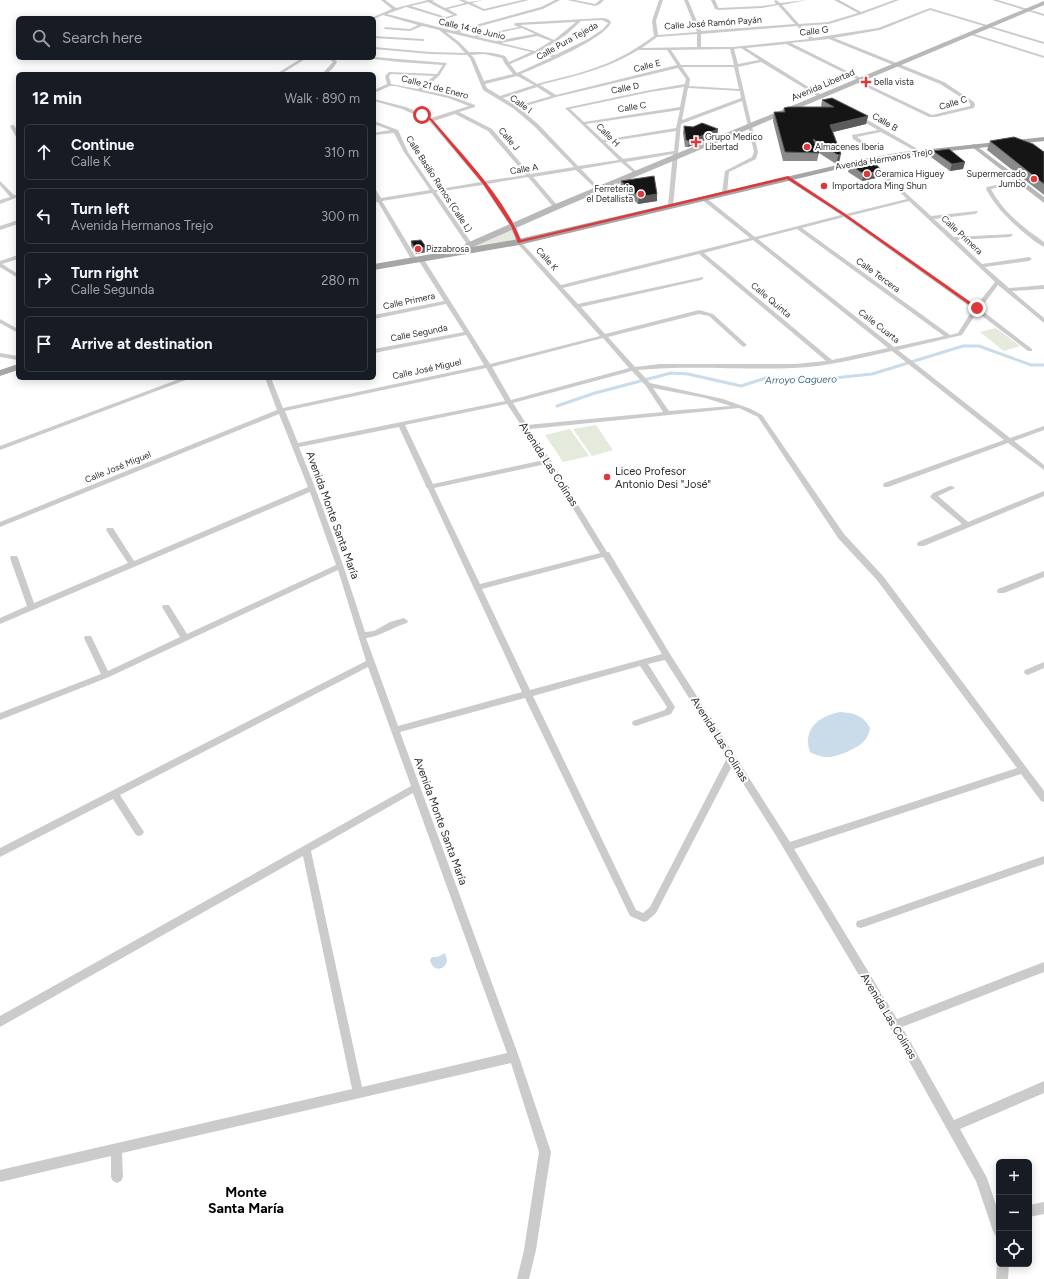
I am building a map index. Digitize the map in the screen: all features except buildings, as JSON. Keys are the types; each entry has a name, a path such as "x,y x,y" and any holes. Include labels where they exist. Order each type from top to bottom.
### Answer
{"main road":[{"name":"Avenida Hermanos Trejo","path":"376,267 519,242 671,205 868,160 921,152 1044,139"},
{"path":"0,373 16,368"}],"street":[{"path":"383,0 395,9"},
{"path":"376,17 395,9 405,6 431,0 456,15 446,18 405,6"},
{"path":"461,0 484,10 516,4 527,0"},
{"path":"445,9 481,0"},
{"path":"510,0 516,4"},
{"path":"455,32 542,8 558,0"},
{"path":"569,0 597,4 602,0"},
{"path":"656,36 653,25 661,0"},
{"path":"686,0 700,32 699,48"},
{"path":"713,0 716,8 719,9 748,8 805,0"},
{"path":"775,0 812,40"},
{"path":"836,0 861,13"},
{"name":"Calle José Ramón Payán","path":"499,98 611,63 637,50 656,36 828,23 897,0"},
{"path":"994,0 1044,16"},
{"name":"Avenida Libertad","path":"457,253 470,245 636,174 676,155 822,97 858,80 969,33 1044,3"},
{"path":"524,9 530,11"},
{"name":"Calle G","path":"637,50 732,48 829,38 879,29 930,9 1044,44"},
{"name":"Calle 14 de Junio","path":"383,14 442,30 557,57"},
{"path":"507,17 520,28 554,41"},
{"path":"399,19 384,28 410,30 422,25"},
{"name":"Calle Pura Tejeda","path":"482,83 517,74 557,57 590,40 604,30 610,23 607,20 602,19 515,24"},
{"path":"507,64 536,52 567,32 580,20"},
{"path":"473,37 520,28"},
{"name":"Calle I","path":"442,30 472,58 485,89 516,108 536,125 575,168 598,190"},
{"path":"969,33 1044,57"},
{"path":"495,42 537,35"},
{"path":"376,38 424,40"},
{"path":"829,38 896,64"},
{"name":"Calle C","path":"788,42 858,80 931,116 936,116 973,105 972,102 942,82 896,64"},
{"path":"742,47 822,97"},
{"path":"376,48 449,54 482,53 503,56 507,64 517,74 555,96"},
{"path":"725,193 728,171 750,161 756,156 732,48"},
{"path":"668,49 688,79 678,129 671,205"},
{"path":"376,59 445,63 446,64 438,75 419,90"},
{"path":"281,72 302,60"},
{"path":"326,72 332,67 335,62 334,60"},
{"name":"Calle E","path":"516,108 555,96 680,66 735,66 761,60"},
{"path":"389,85 387,76 390,73 438,75"},
{"name":"Calle 21 de Enero","path":"376,91 389,85 448,97 473,106 431,120"},
{"name":"Calle D","path":"567,108 650,91 687,86 741,90"},
{"path":"679,123 743,99"},
{"name":"Calle K","path":"376,101 404,108 431,120 484,183 513,226 519,242 646,384 668,414"},
{"name":"Calle H","path":"567,108 636,174"},
{"name":"Calle C","path":"584,123 682,108"},
{"name":"Calle J","path":"456,112 490,130 556,207"},
{"name":"Calle B","path":"854,114 921,152"},
{"name":"Calle Basilio Ramos (Calle L)","path":"376,123 396,131 406,152 470,245"},
{"path":"12,126 16,133"},
{"path":"602,141 678,129"},
{"path":"863,143 854,136 882,130"},
{"path":"376,134 396,131"},
{"path":"974,146 1044,201"},
{"name":"Calle A","path":"377,200 621,160 676,155"},
{"name":"Calle Primera","path":"868,160 954,239 998,282 1042,318"},
{"path":"788,178 846,216 977,308 1030,350"},
{"path":"1018,181 988,189 994,200 1006,214 1044,246"},
{"path":"0,182 15,197 0,202"},
{"name":"Calle Cuarta","path":"703,198 1044,468"},
{"path":"560,287 911,199"},
{"name":"Avenida Las Colinas","path":"377,200 447,302 509,402 548,461 895,1024 981,1178 996,1216"},
{"path":"931,218 975,212"},
{"path":"0,228 16,223"},
{"name":"Calle Tercera","path":"797,227 948,337"},
{"path":"954,239 1010,235"},
{"name":"Calle Quinta","path":"700,252 831,362"},
{"path":"0,264 16,258"},
{"path":"982,266 1029,259"},
{"path":"0,264 16,275"},
{"path":"577,306 701,278"},
{"path":"295,446 509,402 632,369 660,366 795,366 831,362 948,337 960,334 977,308 998,282"},
{"path":"1008,290 1044,286"},
{"name":"Calle Primera","path":"376,317 447,302"},
{"name":"Calle José Miguel","path":"0,525 282,410 488,366 700,312 711,315 744,345"},
{"path":"0,321 16,331"},
{"name":"Calle Segunda","path":"376,351 467,333"},
{"path":"0,356 16,358"},
{"path":"0,448 183,380"},
{"name":"Avenida Monte Santa María","path":"269,380 312,488 340,566 370,662 514,1057 544,1152 530,1250 523,1279"},
{"path":"646,384 742,406 760,416 841,536 880,578 1044,798"},
{"path":"526,427 742,406"},
{"path":"401,424 528,695 634,913 644,918 653,910 732,758"},
{"path":"886,485 1044,428"},
{"path":"429,486 548,461"},
{"path":"0,622 312,488"},
{"path":"952,488 935,495 934,497 967,525"},
{"path":"921,544 1044,493"},
{"path":"110,530 133,565"},
{"path":"478,588 606,554"},
{"path":"14,558 32,608"},
{"path":"0,717 106,675 340,566"},
{"path":"1001,591 1044,574"},
{"path":"166,607 185,638"},
{"path":"362,635 375,634 393,624 404,621"},
{"path":"88,638 106,675"},
{"path":"394,730 643,664 667,656"},
{"path":"0,853 370,662"},
{"path":"636,723 668,712 670,707 643,664"},
{"path":"1028,672 1044,665"},
{"path":"787,847 1023,770"},
{"path":"0,1022 416,787"},
{"path":"114,794 138,832"},
{"path":"306,850 358,1093"},
{"path":"861,924 1044,860"},
{"path":"895,1024 1044,967"},
{"path":"0,1176 514,1057"},
{"path":"953,1126 1044,1087"},
{"path":"116,1149 117,1178"},
{"path":"1032,1210 1044,1208"},
{"path":"1002,1279 1003,1267"}],"shaded area":[{"path":"513,226 519,242 457,253"},
{"path":"996,328 1020,346 1004,351 980,332"},
{"path":"596,425 613,450 592,456 573,429"},
{"path":"570,429 589,456 563,462 545,435"}],"water":[{"path":"840,712 854,714 864,720 870,728 865,740 853,749 835,756 825,757 810,752 808,737 810,730 819,720"},
{"path":"445,953 447,960 446,964 439,969 433,967 430,960 432,957 437,957"}],"waterway":[{"name":"Arroyo Caguero","path":"557,406 595,393 671,373 688,374 741,386 766,378 824,379 872,374 963,346 979,346 1031,365 1044,365"}],"place":[{"name":"bella vista","path":"866,82"},
{"name":"Grupo Medico Libertad","path":"696,142"},
{"name":"Almacenes Iberia","path":"807,147"},
{"name":"Ceramica Higuey","path":"867,174"},
{"name":"Supermercado Jumbo","path":"1034,179"},
{"name":"Importadora Ming Shun","path":"824,186"},
{"name":"Ferreteria el Detallista","path":"641,194"},
{"name":"Pizzabrosa","path":"418,249"},
{"name":"Liceo Profesor Antonio Desi \"José\"","path":"607,477"}],"district":[{"name":"Monte Santa María","path":"246,1200"}],"route":[{"path":"422,115 431,120 484,183 513,226 519,242 788,178 846,216 977,308"}]}
